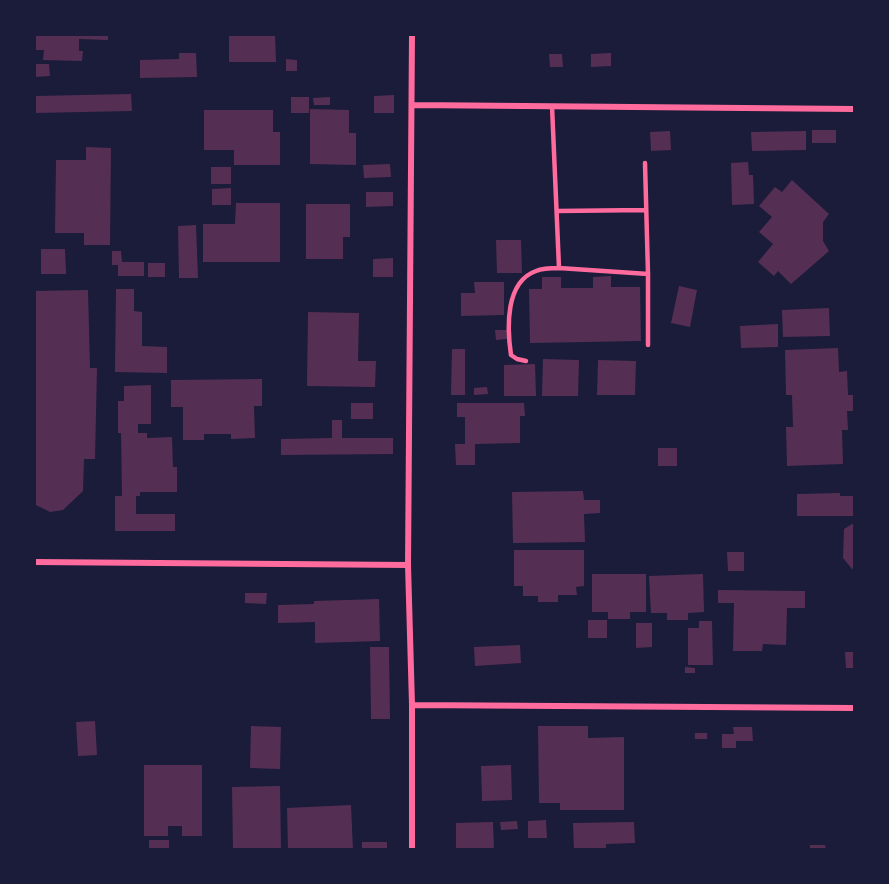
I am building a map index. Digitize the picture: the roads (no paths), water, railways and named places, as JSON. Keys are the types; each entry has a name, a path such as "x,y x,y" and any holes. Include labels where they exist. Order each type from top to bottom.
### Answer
{"street":[{"path":"412,34 408,565 412,705 412,849"},
{"path":"413,105 855,109"},
{"path":"34,562 408,565"},
{"path":"412,705 855,708"}],"lane":[{"path":"552,106 560,268"},
{"path":"645,164 648,345"},
{"path":"557,211 645,210"},
{"path":"526,361 512,358 509,310 515,291 523,279 531,273 542,269 560,268 648,274"}]}
